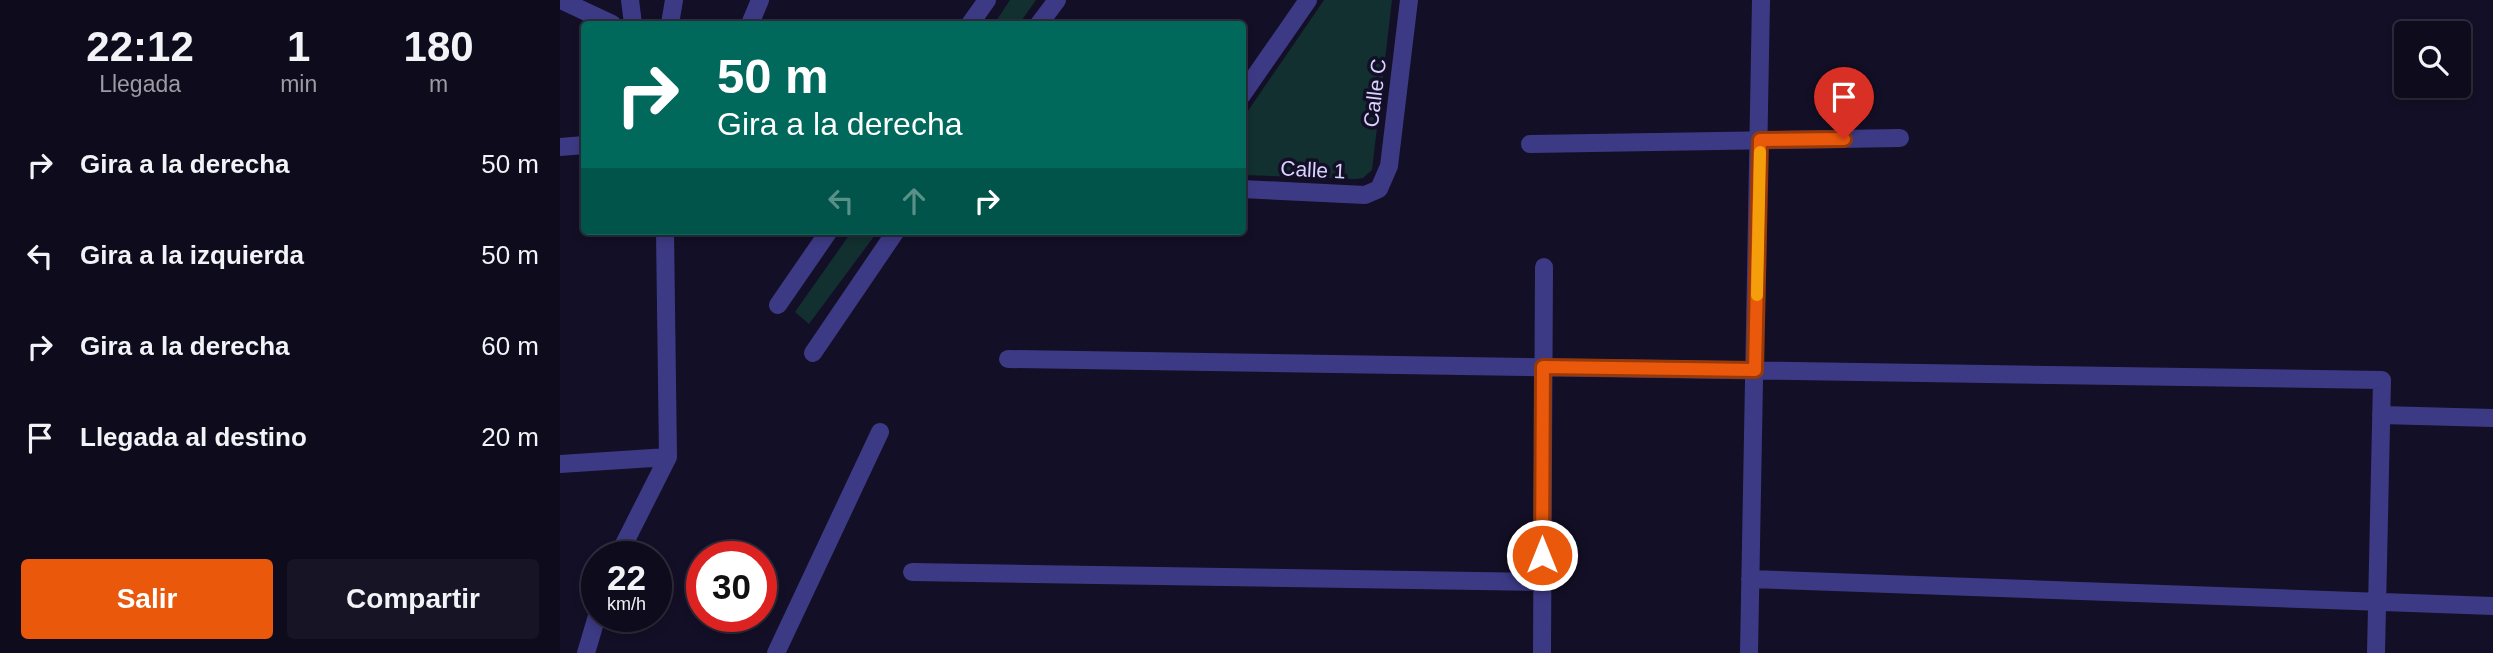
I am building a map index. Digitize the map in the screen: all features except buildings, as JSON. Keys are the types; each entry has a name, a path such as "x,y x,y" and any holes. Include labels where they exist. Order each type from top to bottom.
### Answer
{"street":[{"path":"561,0 607,21"},
{"path":"630,0 633,21"},
{"path":"670,21 674,0"},
{"path":"751,21 760,0"},
{"path":"972,21 987,0"},
{"path":"1042,21 1057,0"},
{"path":"1246,89 1308,0"},
{"name":"Calle C","path":"1380,189 1389,166 1409,0"},
{"path":"1749,653 1761,0"},
{"path":"1530,144 1900,138"},
{"path":"560,147 581,145"},
{"name":"Calle 1","path":"1246,189 1365,195 1380,189"},
{"path":"626,541 668,457 665,235"},
{"path":"778,305 826,235"},
{"path":"813,353 893,235"},
{"path":"1542,653 1544,267"},
{"path":"1008,359 2382,380 2376,653"},
{"path":"2381,415 2493,418"},
{"path":"776,653 880,432"},
{"path":"560,464 668,457"},
{"path":"912,572 1542,582"},
{"path":"1750,579 2493,607"},
{"path":"586,653 592,632"}],"green space":[{"path":"1010,0 1036,0 1021,21 996,21"},
{"path":"1324,0 1392,0 1372,170 1363,178 1246,175 1246,114"},
{"path":"849,235 875,235 809,324 795,312"}],"slow traffic":[{"path":"1757,295 1760,152"}],"route":[{"path":"1542,555 1543,367 1755,370 1760,140 1844,139"}]}
